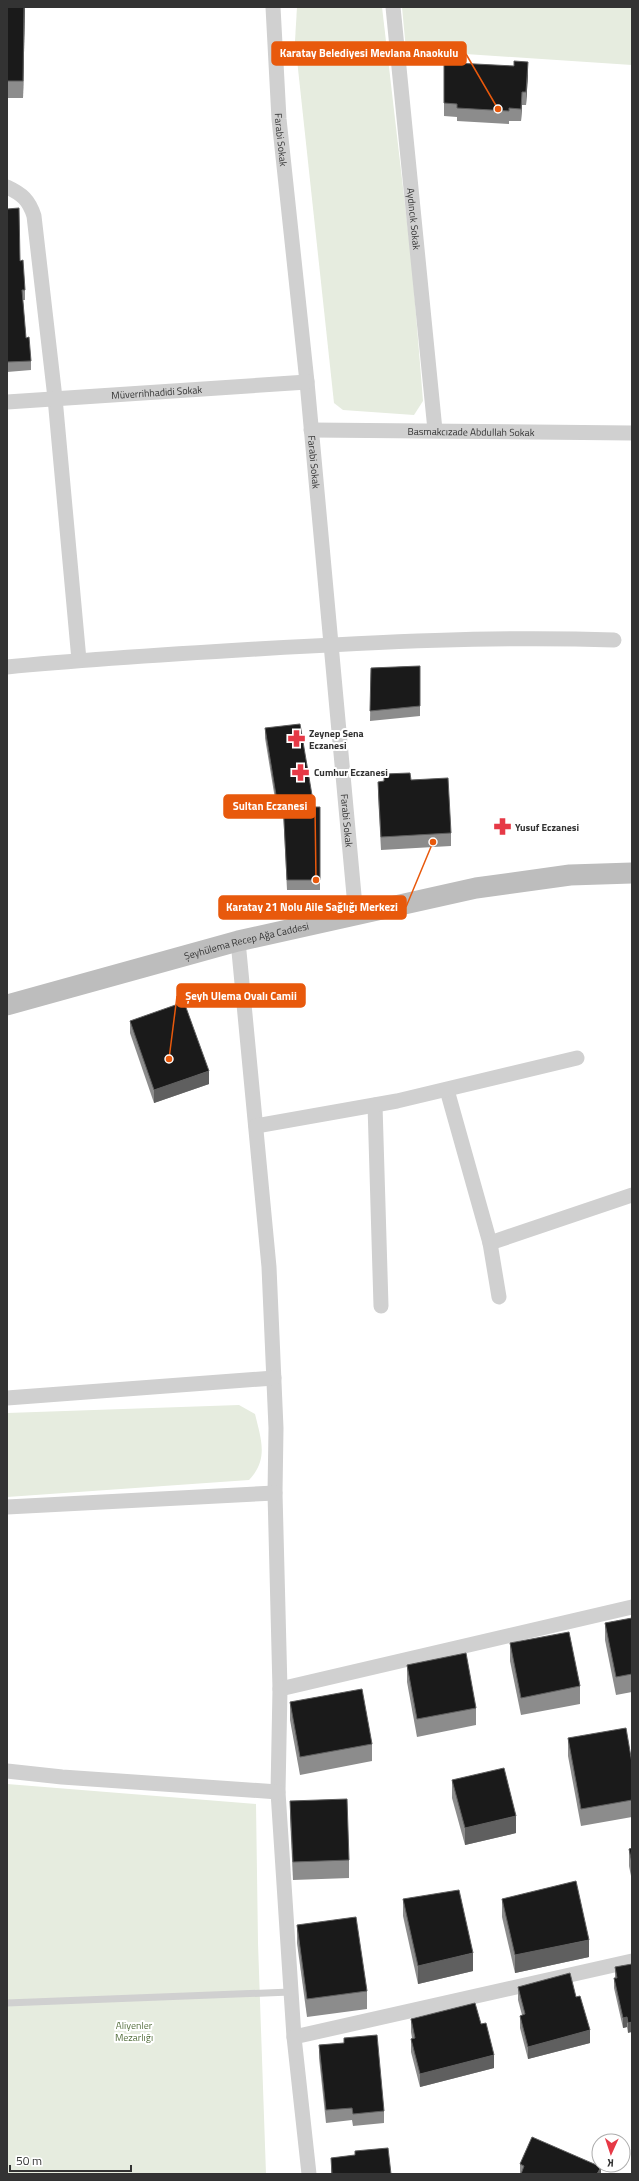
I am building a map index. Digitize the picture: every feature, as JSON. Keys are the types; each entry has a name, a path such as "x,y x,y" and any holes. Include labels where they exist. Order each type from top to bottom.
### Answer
{"street":[{"name":"Farabi Sokak","path":"273,7 279,118 307,382 356,917"},
{"name":"Aydıncık Sokak","path":"393,7 435,430"},
{"path":"7,187 20,192 30,202 34,216 55,398 79,660"},
{"name":"Müverrihhadidi Sokak","path":"7,402 307,382"},
{"name":"Basmakcızade Abdullah Sokak","path":"311,430 632,433"},
{"path":"7,667 79,660 331,644 537,638 614,640"},
{"name":"Şeyhülema Recep Ağa Caddesi","path":"7,1005 238,941 356,917 476,888 570,875 632,873"},
{"path":"238,941 269,1267 276,1428 274,1493 280,1689 278,1792 290,1992 309,2174"},
{"path":"256,1126 375,1105 447,1090 577,1058"},
{"path":"447,1090 490,1242 500,1297"},
{"path":"375,1105 381,1306"},
{"path":"490,1242 632,1195"},
{"path":"7,1398 274,1378"},
{"path":"7,1508 274,1493"},
{"path":"280,1689 632,1607"},
{"path":"7,1771 278,1792"},
{"path":"294,2037 632,1961"}],"lane":[{"path":"7,2003 290,1992"}],"green space":[{"path":"297,7 382,7 412,265 423,401 414,415 343,410 334,403 295,41"},
{"path":"402,7 632,7 632,65 406,50"},
{"path":"239,1405 255,1414 261,1440 262,1448 259,1464 249,1480 7,1497 7,1413"},
{"name":"Aliyenler Mezarlığı","path":"7,1784 256,1804 258,1943 266,2174 7,2174"}],"building":[{"path":"7,7 24,7 23,81 7,81"},
{"path":"444,57 457,58 456,63 514,66 514,61 528,62 526,92 522,92 521,109 509,108 509,111 457,108 457,104 444,103"},
{"path":"19,208 20,261 23,260 25,290 22,290 26,338 29,337 31,361 7,362 7,209"},
{"path":"420,666 420,706 370,711 371,668"},
{"path":"300,724 314,807 320,807 320,880 287,880 283,800 277,801 265,728"},
{"path":"410,773 411,780 448,778 451,833 381,837 378,782 384,781 384,774"},
{"path":"184,1002 209,1071 154,1090 130,1021"},
{"path":"632,1618 632,1674 616,1677 605,1623"},
{"path":"569,1632 580,1686 521,1698 510,1643"},
{"path":"466,1653 476,1708 417,1719 407,1665"},
{"path":"362,1689 372,1744 300,1757 290,1702"},
{"path":"626,1728 632,1763 632,1800 581,1809 568,1738"},
{"path":"504,1768 516,1816 465,1828 452,1780"},
{"path":"347,1799 349,1860 293,1862 290,1801"},
{"path":"632,1848 632,1863 629,1849"},
{"path":"576,1881 589,1940 515,1955 502,1899"},
{"path":"459,1890 473,1953 418,1966 403,1899"},
{"path":"356,1917 367,1991 307,1999 297,1925"},
{"path":"632,1964 632,2022 628,2023 627,2017 623,2018 614,1978 617,1978 615,1967"},
{"path":"570,1973 576,1997 580,1996 590,2030 528,2047 520,2016 525,2014 518,1987"},
{"path":"475,2003 481,2024 486,2023 494,2055 420,2074 411,2039 415,2038 411,2019"},
{"path":"377,2035 384,2111 353,2114 352,2108 326,2110 319,2045 344,2043 344,2038"},
{"path":"532,2137 591,2163 591,2173 598,2173 521,2174 524,2166 520,2164"},
{"path":"388,2148 391,2174 332,2174 331,2158 355,2155 355,2151"}],"place":[{"name":"Karatay Belediyesi Mevlana Anaokulu","path":"498,109"},
{"name":"Zeynep Sena Eczanesi","path":"296,739"},
{"name":"Cumhur Eczanesi","path":"301,772"},
{"name":"Yusuf Eczanesi","path":"502,827"},
{"name":"Karatay 21 Nolu Aile Sağlığı Merkezi","path":"433,842"},
{"name":"Sultan Eczanesi","path":"316,880"},
{"name":"Şeyh Ulema Ovalı Camii","path":"169,1059"}]}
